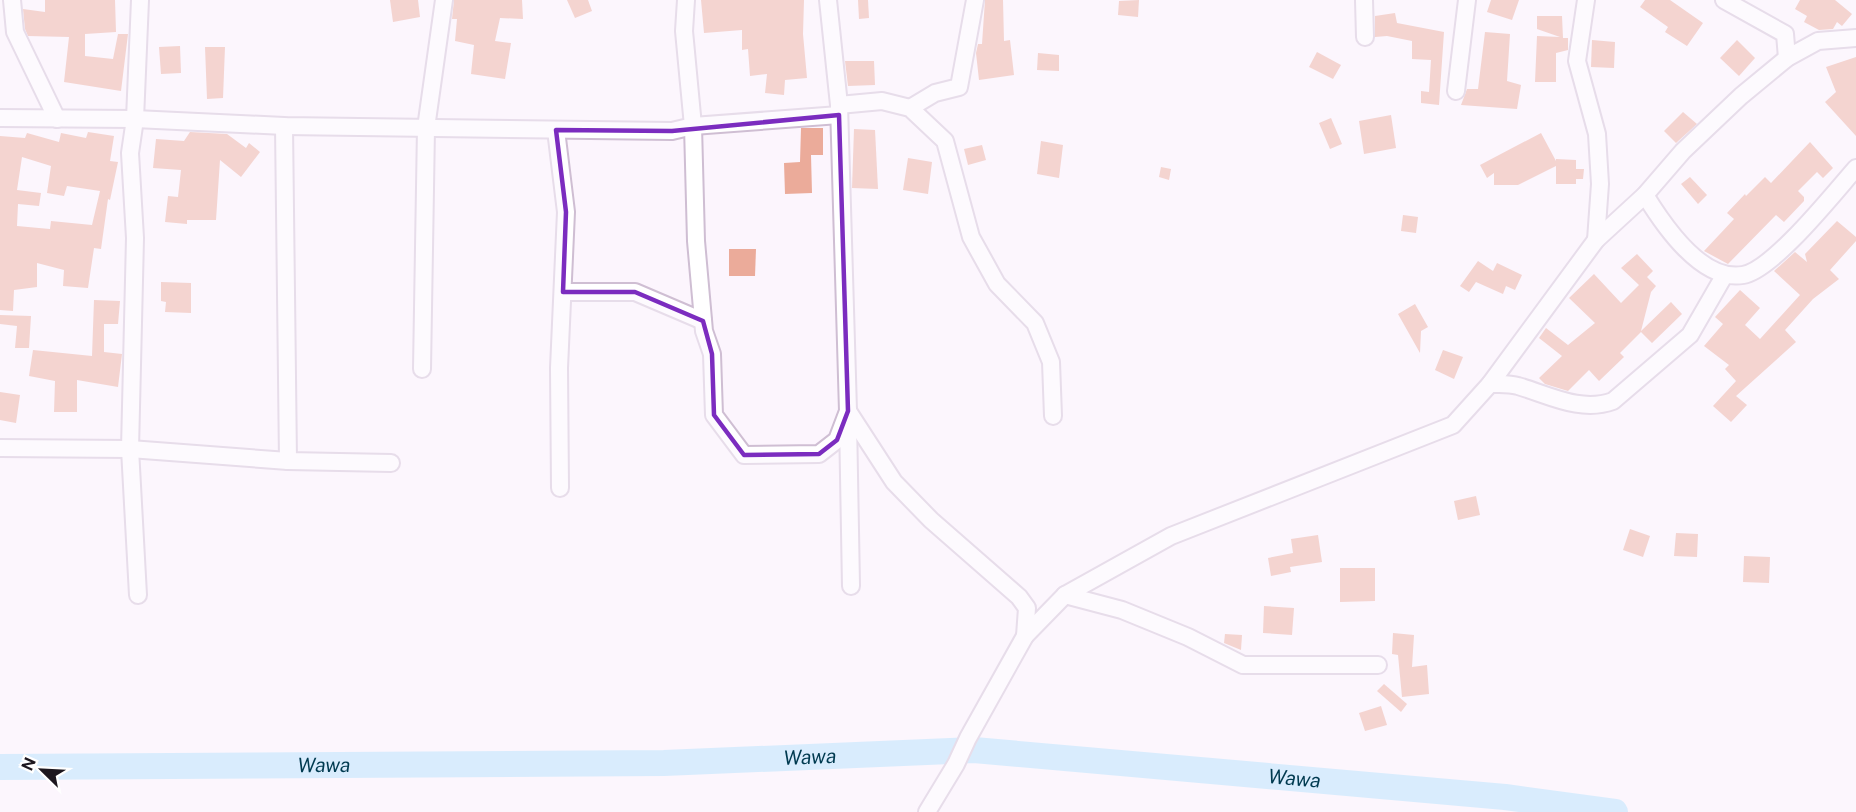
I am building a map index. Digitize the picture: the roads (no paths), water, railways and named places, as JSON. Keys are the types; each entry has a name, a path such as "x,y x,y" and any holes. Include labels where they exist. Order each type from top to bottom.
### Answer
{"street":[{"path":"12,0 15,32 57,118"},
{"path":"138,595 130,449 135,238 130,153 135,119 140,0"},
{"path":"422,369 426,128 444,0"},
{"path":"686,0 684,31 693,126 696,241 703,321 712,354 714,415 744,455 819,454 837,440 848,411"},
{"path":"828,0 839,110 848,411 850,586"},
{"path":"910,108 935,93 958,87 975,0"},
{"path":"1364,0 1365,37"},
{"path":"1456,91 1467,0"},
{"path":"1586,0 1577,61 1597,134 1600,184 1596,240"},
{"path":"1724,0 1785,34 1818,41 1856,38"},
{"path":"1785,34 1788,58"},
{"path":"927,812 956,764 1025,636 1065,595 1171,536 1453,425 1490,384 1596,240 1645,195 1683,151 1741,96 1788,58 1818,41"},
{"path":"0,118 135,119 284,126 672,131 693,126 839,110 882,102 910,108 945,141 972,237 998,284 1035,323 1051,362 1053,416"},
{"path":"284,126 288,461"},
{"path":"556,130 566,212 559,368 560,488"},
{"path":"1645,195 1663,226 1695,258 1724,276 1745,275 1769,263 1856,168"},
{"path":"1490,384 1515,385 1571,404 1600,406 1613,401 1690,335 1724,276"},
{"path":"563,292 635,292 703,321"},
{"path":"848,411 894,482 931,520 1019,597 1028,608 1025,636"},
{"path":"0,448 130,449 288,461 391,463"},
{"path":"1065,595 1122,610 1188,637 1243,665 1378,665"}],"waterway":[{"name":"Wawa","path":"0,767 664,763 974,750 1505,797 1615,812"}]}
